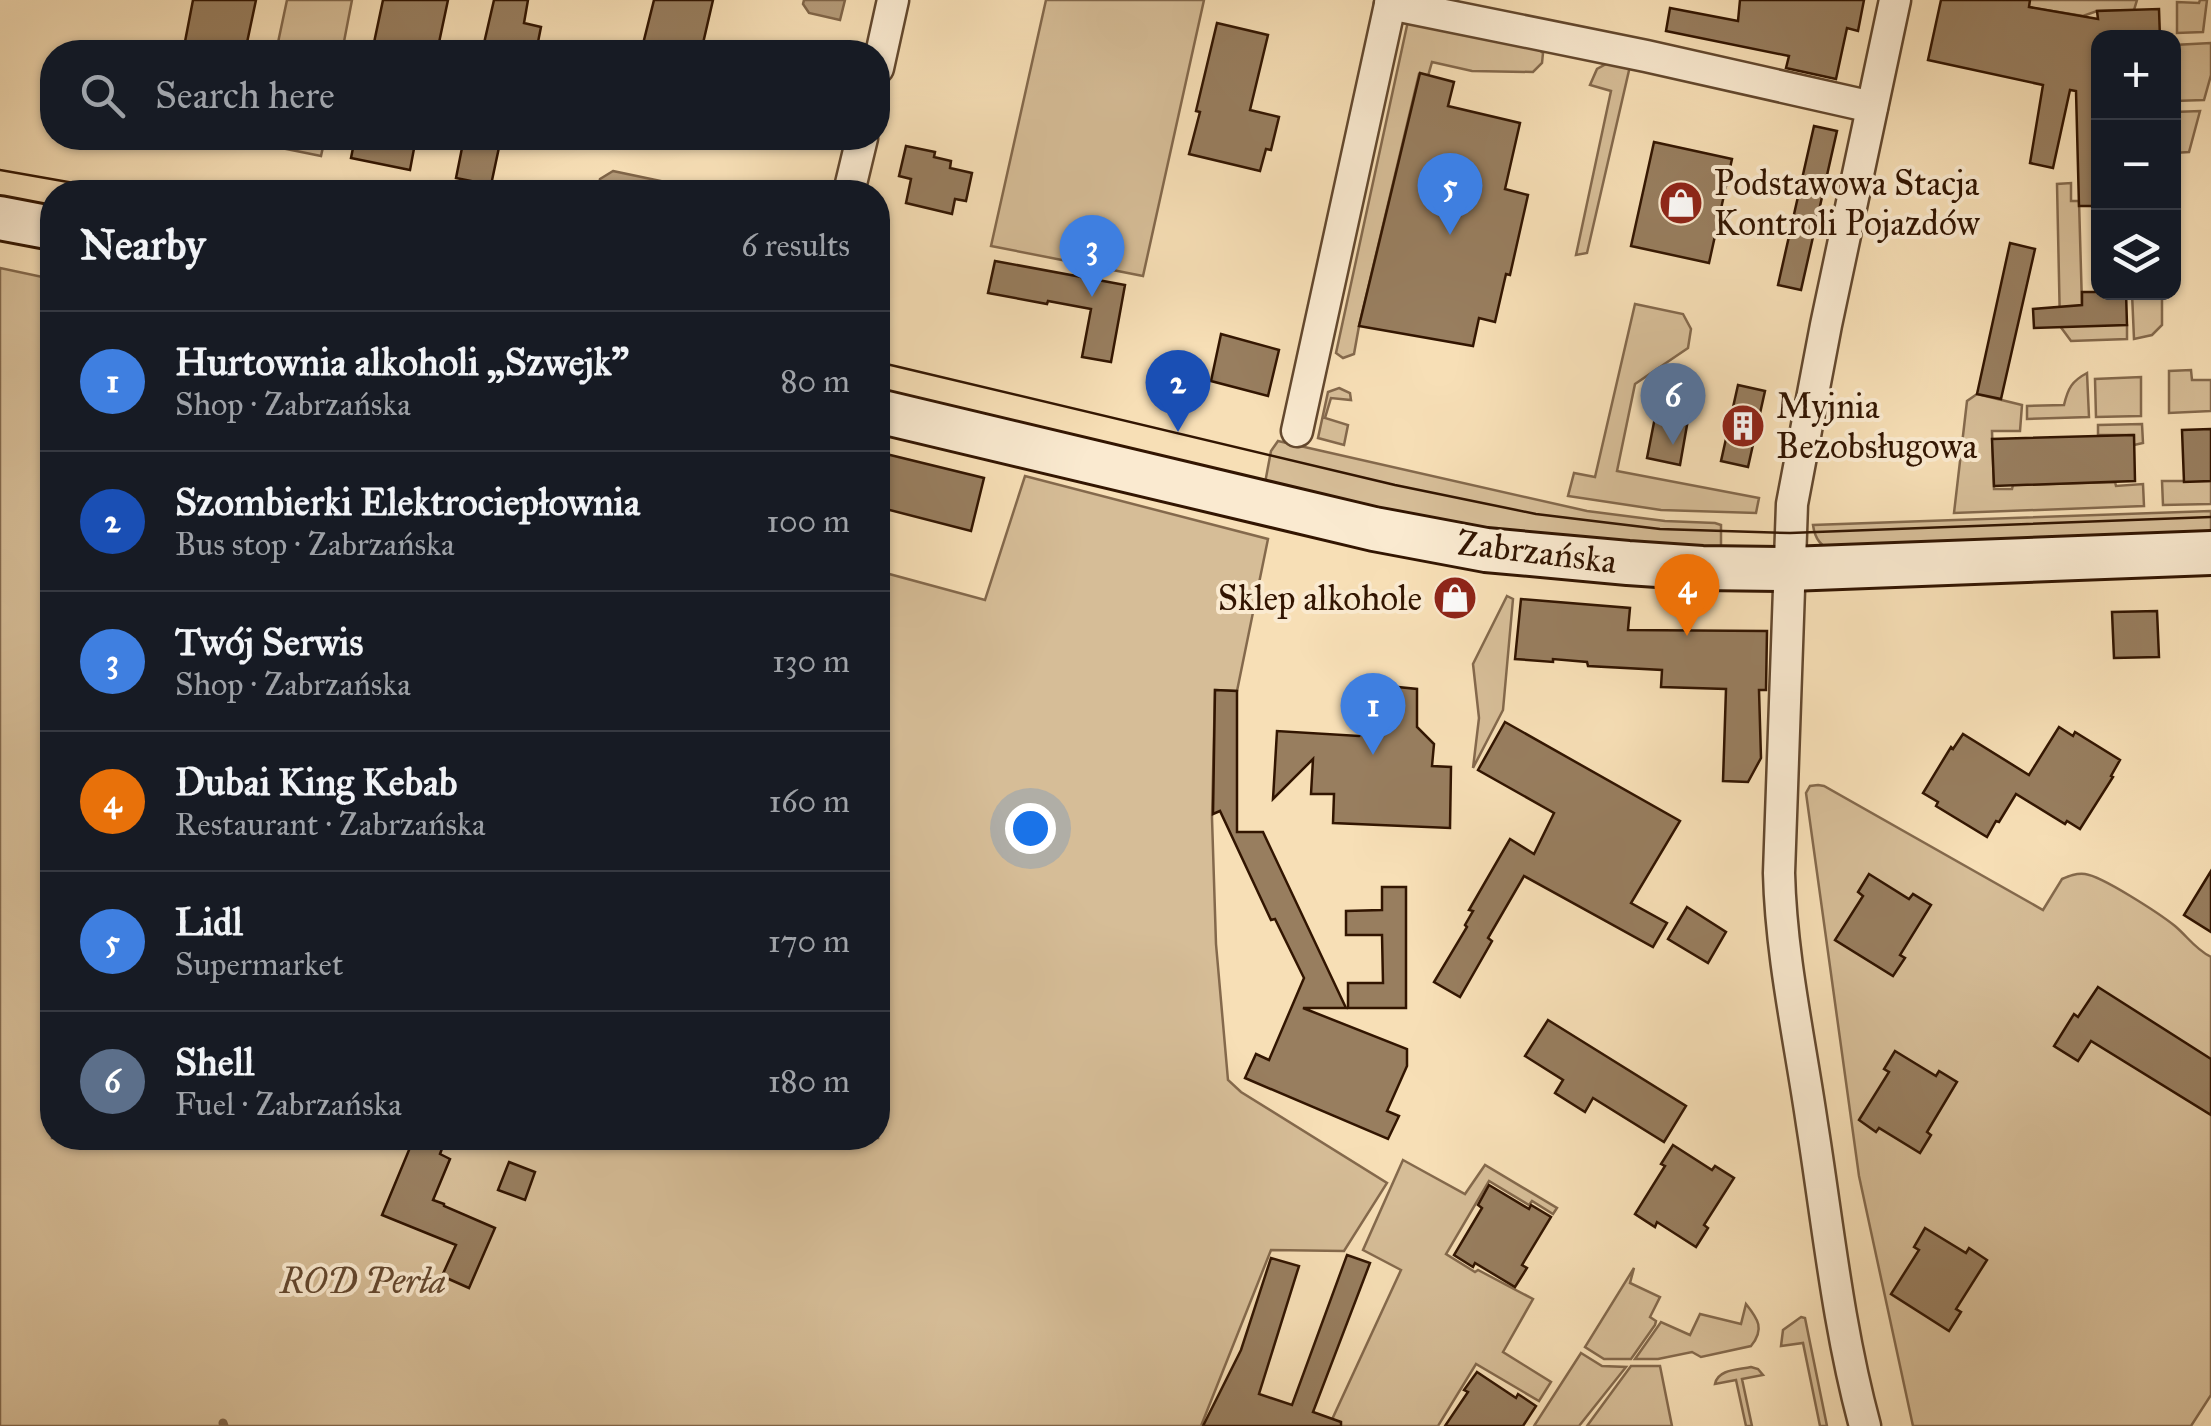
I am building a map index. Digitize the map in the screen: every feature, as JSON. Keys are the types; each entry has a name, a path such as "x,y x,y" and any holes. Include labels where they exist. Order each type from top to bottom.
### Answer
{"street":[{"path":"884,40 893,0"},
{"path":"1865,1426 1844,1343 1780,912 1779,873 1795,484 1896,0"},
{"path":"1297,431 1390,2 1872,107"},
{"path":"852,180 859,150"},
{"path":"0,218 40,226"},
{"name":"Zabrzańska","path":"890,414 1374,529 1486,550 1647,564 1789,569 2211,554"}],"green space":[{"path":"287,0 352,0 344,40 279,40"},
{"path":"1046,0 1204,0 1143,276 991,246"},
{"path":"2029,0 2137,0 2134,10 2097,11 2083,16 2028,7"},
{"path":"2207,0 2203,32 2181,33 2177,30 2177,2"},
{"path":"1408,21 1536,47 1543,53 1542,63 1533,72 1472,71 1432,62 1428,76 1419,74 1354,354 1343,358 1336,353"},
{"path":"2211,43 2211,75 2204,100 2181,101 2181,45"},
{"path":"1608,63 1630,66 1587,253 1576,255 1611,91 1590,85 1597,69"},
{"path":"2200,111 2189,152 2181,153 2181,112"},
{"path":"291,150 322,150 321,156"},
{"path":"2071,183 2071,201 2079,201 2082,305 2127,325 2127,339 2071,341 2060,326 2057,184"},
{"name":"ROD Perła","path":"0,268 40,276 40,1150 890,1150 890,574 985,600 1025,476 1268,539 1237,691 1215,690 1212,818 1216,944 1228,1080 1241,1092 1387,1183 1344,1251 1271,1250 1201,1426 0,1426"},
{"path":"2132,300 2162,300 2162,325 2152,335 2134,339"},
{"path":"1635,304 1683,314 1691,329 1688,348 1635,384 1617,471 1759,498 1756,513 1661,510 1568,496 1574,473 1595,477"},
{"path":"2191,370 2192,380 2211,380 2211,411 2169,413 2169,371"},
{"path":"2087,373 2089,417 2027,419 2027,406 2064,405 2071,386"},
{"path":"2141,377 2141,416 2096,417 2095,379"},
{"path":"1339,388 1350,393 1351,400 1331,398 1325,418 1348,425 1344,445 1318,438 1328,392"},
{"path":"1977,394 2022,405 2020,431 1992,431 1994,489 2012,489 2013,485 2143,484 2144,506 1954,513 1967,401"},
{"path":"2142,424 2143,443 2134,445 2133,435 2098,435 2098,425"},
{"path":"1278,441 1587,511 1715,523 1721,525 1721,550 1458,529 1265,483 1271,451"},
{"path":"2162,481 2211,481 2211,504 2163,505"},
{"path":"2211,511 2211,539 1833,553 1819,542 1813,525"},
{"path":"1507,596 1513,599 1503,710 1473,768 1479,718 1473,664"},
{"path":"1818,785 2043,910 2062,879 2079,874 2093,876 2157,913 2211,957 2211,1395 2191,1426 1913,1426 1859,1176 1806,793 1810,786"},
{"path":"1403,1160 1465,1194 1485,1165 1557,1208 1553,1214 1532,1201 1529,1205 1489,1181 1446,1254 1533,1299 1503,1352 1551,1382 1539,1401 1476,1364 1438,1426 1329,1426 1401,1270 1363,1250"},
{"path":"1634,1268 1630,1283 1660,1297 1650,1317 1655,1325 1631,1359 1604,1359 1585,1347"},
{"path":"1746,1304 1758,1324 1758,1334 1751,1346 1701,1357 1692,1352 1635,1359 1661,1322 1690,1335 1700,1314 1741,1324"},
{"path":"1805,1318 1827,1426 1820,1426 1803,1343 1781,1346 1783,1330"},
{"path":"1581,1353 1602,1366 1626,1367 1579,1426 1534,1426"},
{"path":"1631,1366 1660,1366 1672,1426 1587,1426"},
{"path":"1751,1367 1763,1375 1742,1379 1752,1426 1746,1426 1736,1380 1715,1384 1724,1373"}],"shaded area":[{"path":"804,0 845,0 840,20 809,13"},
{"path":"613,171 656,180 600,180"}],"building":[{"path":"193,0 256,0 248,40 185,40"},
{"path":"383,0 448,0 440,40 375,40"},
{"path":"494,0 528,0 524,23 541,27 538,40 485,40"},
{"path":"654,0 713,0 704,40 644,40"},
{"path":"1740,0 1864,0 1858,31 1847,28 1836,79 1786,68 1789,56 1666,31 1670,8 1738,21"},
{"path":"1941,0 2030,0 2029,7 2098,19 2097,11 2159,9 2160,30 2091,30 2091,206 2079,206 2076,91 2070,90 2053,168 2030,163 2043,85 1928,60"},
{"path":"1217,23 1268,35 1250,110 1279,117 1271,150 1266,149 1260,171 1189,154"},
{"path":"1420,73 1454,82 1448,106 1520,123 1505,189 1528,195 1495,322 1479,318 1473,346 1359,326"},
{"path":"1814,126 1837,131 1801,290 1778,285"},
{"name":"Podstawowa Stacja Kontroli Pojazdów","path":"1654,142 1732,159 1709,263 1631,246"},
{"path":"906,146 935,152 934,157 951,161 950,168 972,173 966,201 955,199 952,214 906,203 911,179 899,176"},
{"path":"353,150 414,150 410,170 351,158"},
{"path":"462,150 498,150 492,180 456,178"},
{"path":"2010,243 2035,249 2001,399 1977,394"},
{"path":"995,261 1125,285 1111,362 1082,357 1091,309 988,293"},
{"path":"2082,292 2091,292 2091,300 2126,300 2127,325 2034,328 2033,309 2082,305"},
{"path":"1221,334 1279,350 1268,396 1211,381"},
{"name":"Myjnia Bezobsługowa","path":"1738,385 1765,391 1748,467 1721,461"},
{"path":"1658,402 1690,408 1680,465 1647,458"},
{"path":"2211,429 2211,481 2184,482 2182,430"},
{"path":"2134,435 2135,481 1994,486 1992,439"},
{"path":"890,455 984,478 971,531 890,510"},
{"name":"Sklep alkohole","path":"1446,585 1467,589 1463,610 1442,607"},
{"path":"1521,599 1630,608 1628,630 1767,631 1766,690 1759,690 1761,758 1748,782 1723,781 1726,689 1661,687 1662,670 1515,659"},
{"path":"2157,611 2159,657 2114,658 2112,612"},
{"path":"1378,685 1417,689 1417,727 1434,744 1432,766 1451,767 1450,828 1333,823 1334,794 1311,794 1313,759 1273,799 1277,731 1359,736 1376,722"},
{"path":"1215,690 1237,691 1237,832 1263,832 1346,1008 1303,1008 1407,1049 1407,1066 1387,1111 1399,1116 1388,1139 1245,1078 1256,1054 1269,1060 1304,978 1275,919 1271,920 1220,811 1213,814"},
{"path":"1505,722 1680,821 1631,903 1667,923 1653,947 1524,876 1460,997 1434,982 1467,927 1473,911 1469,910 1510,839 1534,854 1554,813 1478,770"},
{"path":"2059,727 2073,736 2075,732 2120,760 2080,829 2016,794 1987,837 1936,806 1938,802 1923,793 1963,734 2029,775"},
{"path":"2211,871 2211,932 2184,915"},
{"path":"1869,874 1909,899 1913,894 1931,905 1900,955 1905,958 1893,976 1835,940 1863,896 1858,892"},
{"path":"1382,887 1406,887 1406,1008 1348,1008 1348,983 1383,983 1382,935 1346,935 1346,911 1382,910"},
{"path":"1687,907 1726,932 1708,963 1668,939"},
{"path":"2098,987 2211,1059 2211,1115 2091,1041 2078,1061 2054,1046 2074,1014 2078,1017"},
{"path":"1548,1020 1686,1106 1664,1142 1593,1098 1585,1112 1555,1093 1563,1080 1525,1056"},
{"path":"1895,1051 1936,1076 1939,1071 1957,1082 1927,1132 1931,1135 1920,1153 1859,1120 1889,1072 1884,1069"},
{"path":"1673,1145 1712,1170 1715,1166 1734,1178 1704,1225 1708,1228 1696,1247 1657,1222 1655,1227 1635,1214 1665,1166 1661,1164"},
{"path":"409,1150 442,1150 440,1154 450,1159 433,1200 495,1228 469,1288 442,1276 456,1245 382,1215"},
{"path":"509,1162 535,1172 525,1200 498,1190"},
{"path":"1489,1185 1551,1217 1522,1265 1527,1268 1515,1287 1454,1255 1482,1208 1478,1205"},
{"path":"1925,1228 1966,1253 1969,1248 1987,1260 1956,1309 1961,1312 1949,1331 1891,1294 1919,1250 1914,1247"},
{"path":"1347,1255 1370,1263 1313,1412 1341,1422 1341,1426 1203,1426 1241,1350 1271,1258 1299,1266 1259,1394 1292,1405"},
{"path":"1477,1372 1516,1398 1518,1394 1536,1406 1523,1426 1445,1426"}],"tram line":[{"path":"0,170 57,180"},
{"path":"890,365 1395,485 1536,514 1660,529 1790,533 2211,517"}],"place":[{"name":"Podstawowa Stacja Kontroli Pojazdów","path":"1681,203"},
{"name":"Lidl","path":"1450,235"},
{"name":"Twój Serwis","path":"1092,297"},
{"name":"Myjnia Bezobsługowa","path":"1743,426"},
{"name":"Szombierki Elektrociepłownia","path":"1178,432"},
{"name":"Shell","path":"1673,445"},
{"name":"Sklep alkohole","path":"1455,598"},
{"name":"Dubai King Kebab","path":"1687,636"},
{"name":"Hurtownia alkoholi „Szwejk”","path":"1373,755"}]}
